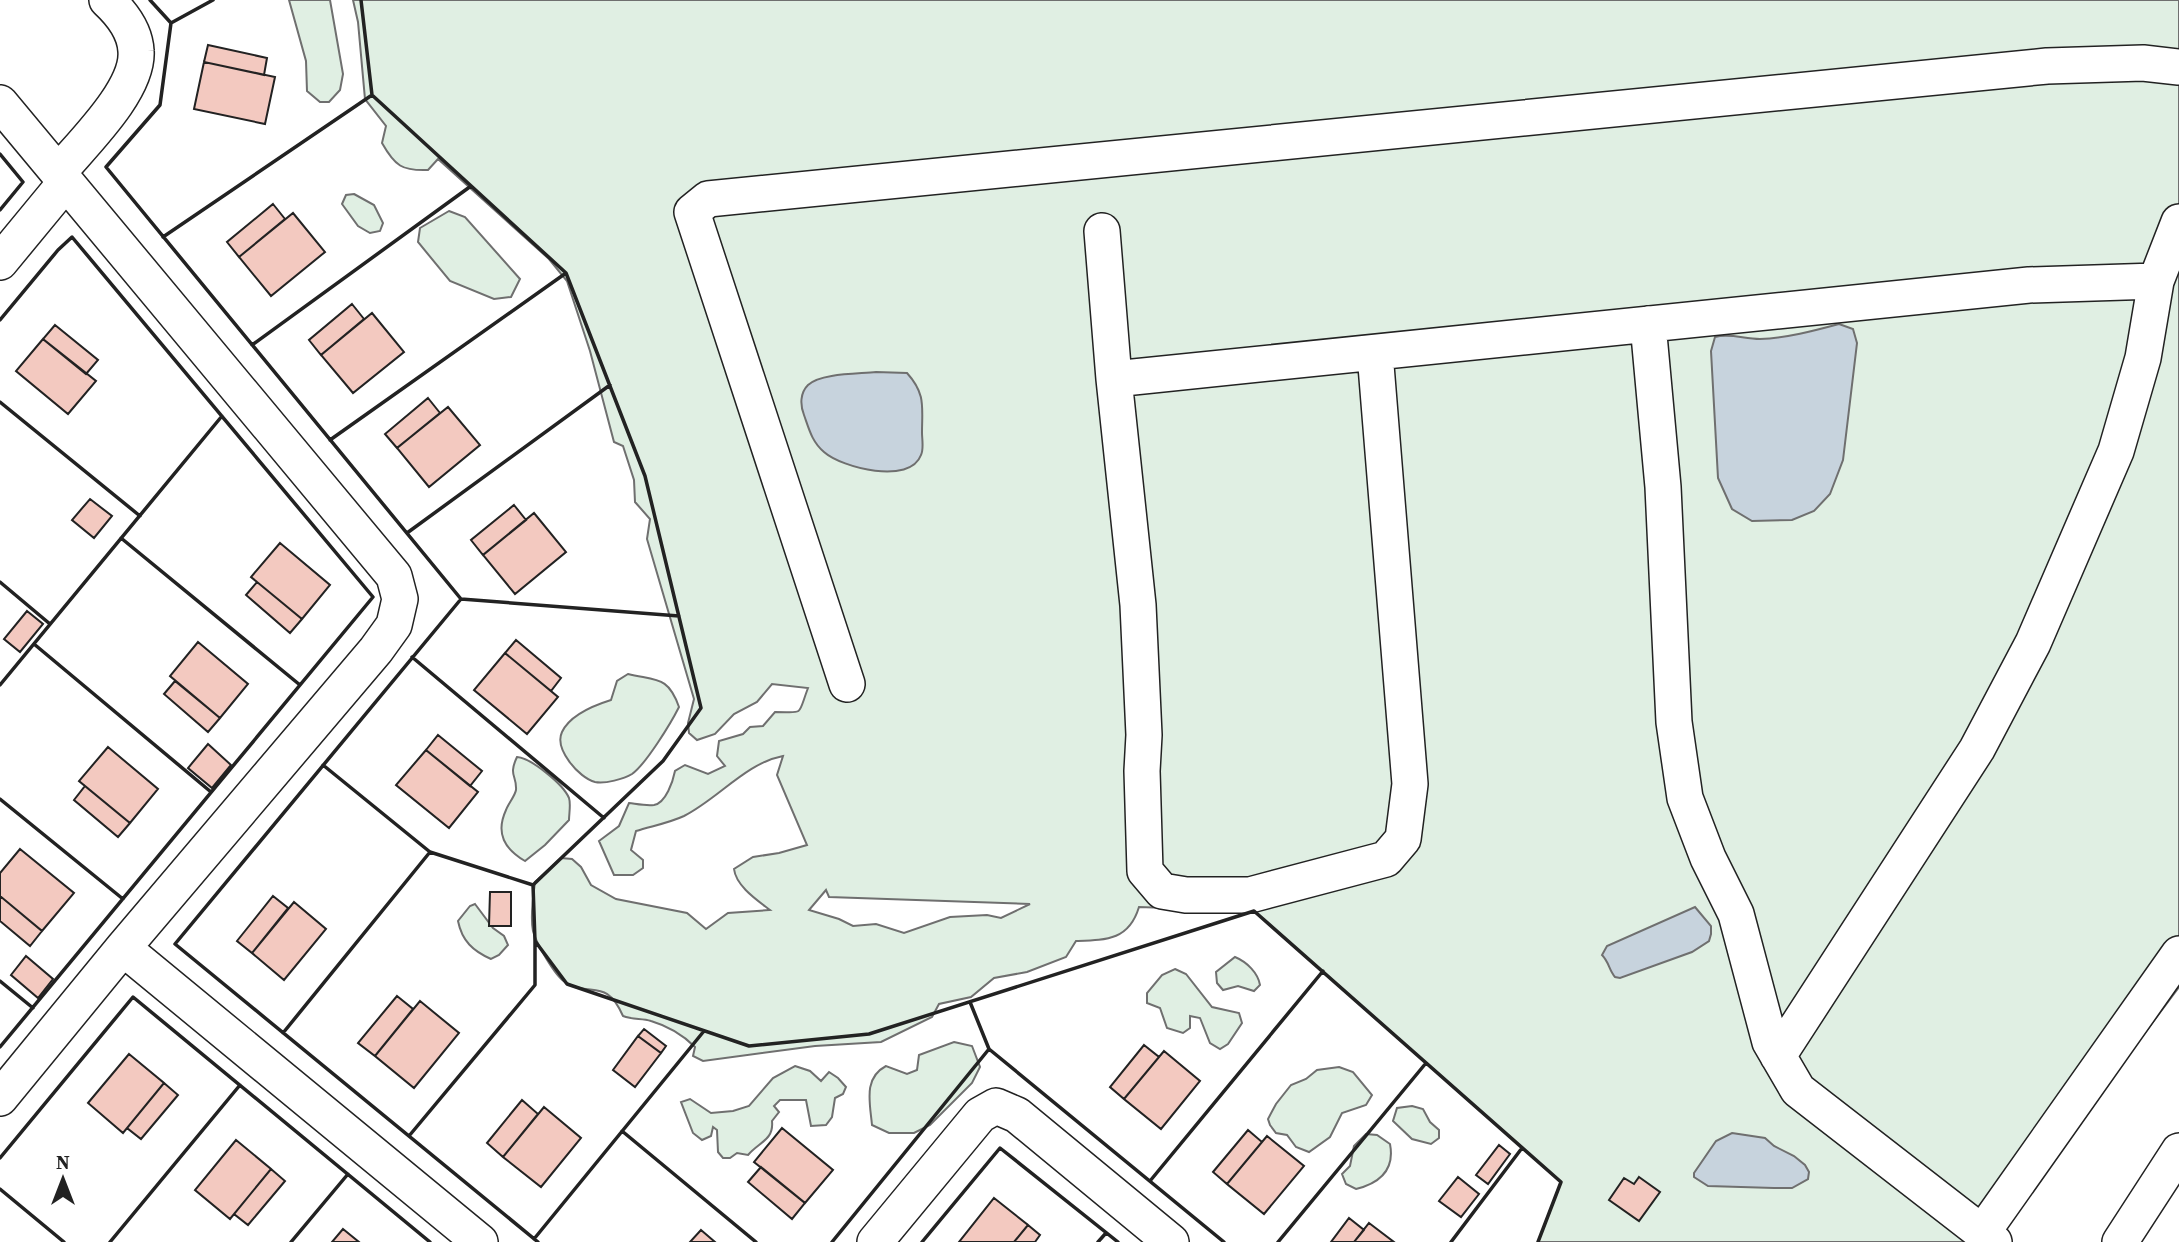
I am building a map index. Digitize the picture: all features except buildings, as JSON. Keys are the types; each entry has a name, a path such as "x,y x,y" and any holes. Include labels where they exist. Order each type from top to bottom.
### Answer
{"street":[{"path":"0,262 108,113 132,74 136,52 131,31 117,9 107,0"},
{"path":"848,684 692,212 708,199 2047,66 2143,63 2179,67"},
{"path":"0,103 394,576 400,598 394,625 376,650 123,948 0,1098"},
{"path":"1778,1056 1978,749 2033,643 2116,451 2143,358 2156,281 2179,222"},
{"path":"1102,231 1114,379 1138,605 1144,735 1142,771 1145,871 1162,891 1185,895 1250,895 1386,859 1403,839 1410,784 1375,353"},
{"path":"1114,379 2029,285 2156,281"},
{"path":"1648,324 1662,487 1674,722 1685,798 1708,858 1736,914 1770,1042 1798,1090 1988,1238 2179,954"},
{"path":"123,948 480,1242"},
{"path":"875,1242 980,1115 996,1106 1017,1115 1171,1242"},
{"path":"2120,1242 2179,1151"}],"green space":[{"path":"289,0 330,0 343,74 340,90 329,102 320,102 307,91 306,61"},
{"path":"353,0 2179,0 2179,987 1989,1242 1538,1242 1561,1182 1254,911 1139,907 1135,918 1123,932 1107,939 1076,941 1066,957 1027,972 994,978 971,997 939,1004 932,1017 881,1042 815,1046 703,1061 693,1056 695,1047 675,1031 651,1021 623,1016 617,1004 604,992 583,989 561,979 546,959 533,931 535,882 561,858 572,859 581,867 591,885 616,899 687,913 706,929 728,913 770,910 743,887 734,869 753,857 807,845 777,775 783,756 757,766 684,816 636,831 631,850 643,860 643,868 633,875 614,875 599,841 619,826 629,803 654,805 662,800 671,786 675,771 685,765 708,774 725,766 717,756 719,741 743,734 750,727 763,726 775,712 799,711 808,688 772,684 757,702 734,714 715,734 697,740 689,733 688,723 694,699 647,539 650,519 635,502 634,480 623,446 614,442 590,351 567,281 549,259 438,159 428,170 405,168 395,162 382,143 386,126 365,99 358,22","holes":["826,890 829,897 1030,904 1001,918 987,915 950,917 904,933 876,924 853,926 809,910"]},
{"path":"354,194 374,205 383,223 380,231 370,233 358,226 342,204 346,195"},
{"path":"449,211 465,217 520,279 511,297 494,299 450,281 418,242 420,228"},
{"path":"628,674 654,679 666,685 679,707 658,743 638,769 619,779 595,782 582,775 570,762 560,739 562,732 577,716 611,700 617,681"},
{"path":"517,757 530,762 554,779 566,792 570,803 569,820 525,861 507,846 502,834 503,819 516,790 513,772"},
{"path":"475,904 493,928 504,936 508,945 491,959 469,944 460,928 458,921 470,906"},
{"path":"1235,957 1248,965 1257,976 1260,985 1254,991 1238,986 1223,990 1217,983 1216,972"},
{"path":"1175,969 1186,974 1212,1007 1239,1013 1242,1023 1228,1044 1220,1049 1210,1043 1200,1018 1190,1016 1190,1028 1183,1033 1167,1028 1160,1008 1147,1003 1147,993 1162,975"},
{"path":"954,1042 972,1046 980,1067 972,1083 930,1125 914,1133 889,1133 872,1125 869,1100 871,1084 879,1071 886,1066 907,1074 917,1070 919,1055"},
{"path":"795,1066 810,1071 821,1081 829,1072 846,1087 843,1094 835,1098 832,1117 826,1125 811,1126 806,1100 780,1100 774,1106 779,1112 772,1121 771,1132 748,1155 737,1153 730,1158 723,1158 718,1152 717,1130 713,1127 711,1136 702,1140 693,1133 681,1102 690,1099 711,1113 749,1106 773,1078"},
{"path":"1339,1067 1353,1072 1372,1095 1366,1105 1342,1113 1330,1137 1309,1152 1296,1147 1287,1135 1276,1133 1268,1119 1291,1085 1306,1079 1317,1070"},
{"path":"1412,1106 1423,1109 1430,1122 1439,1130 1439,1138 1431,1144 1412,1139 1393,1121 1397,1108"},
{"path":"1366,1134 1377,1135 1390,1144 1390,1161 1379,1179 1356,1189 1346,1184 1342,1174 1350,1166 1354,1146"}],"shaded area":[{"path":"1839,324 1853,329 1857,343 1843,460 1830,494 1814,511 1792,520 1752,521 1732,509 1718,478 1711,351 1715,337 1770,338"},
{"path":"876,372 907,373 920,394 922,453 914,464 904,469 875,471 833,458 817,444 803,411 803,392 814,381 831,376"},
{"path":"1695,907 1711,926 1709,941 1692,952 1620,978 1615,977 1602,955 1607,946"},
{"path":"1732,1133 1765,1138 1805,1165 1809,1172 1808,1179 1792,1188 1774,1188 1708,1186 1694,1177 1716,1141"}],"wall":[{"path":"150,0 171,23 160,105 106,167 461,599 175,944 538,1242"},
{"path":"171,23 213,0"},
{"path":"361,0 372,95 566,273 645,476 701,708 663,761 533,885 535,941 567,984 749,1046 869,1034 1254,911 1561,1182 1538,1242"},
{"path":"163,237 372,95"},
{"path":"0,154 23,182 0,210"},
{"path":"252,345 471,186"},
{"path":"0,320 72,237 373,597 0,1047"},
{"path":"330,440 566,273"},
{"path":"407,533 610,385"},
{"path":"0,402 140,516"},
{"path":"0,685 222,416"},
{"path":"121,538 300,685"},
{"path":"0,582 50,624"},
{"path":"461,599 679,616"},
{"path":"34,644 211,792"},
{"path":"412,657 604,818"},
{"path":"323,765 430,852 533,885"},
{"path":"0,799 123,899"},
{"path":"283,1033 430,852"},
{"path":"409,1136 535,985 535,941"},
{"path":"1150,1181 1323,971"},
{"path":"0,981 33,1008"},
{"path":"0,1158 133,997 430,1242"},
{"path":"970,1002 989,1049"},
{"path":"534,1239 704,1031"},
{"path":"832,1242 989,1049 1224,1242"},
{"path":"1278,1242 1426,1063"},
{"path":"110,1242 240,1085"},
{"path":"622,1131 756,1242"},
{"path":"922,1242 1000,1148 1118,1242"},
{"path":"1451,1242 1522,1148"},
{"path":"291,1242 348,1174"},
{"path":"0,1189 64,1242"},
{"path":"1098,1242 1106,1233"}]}
